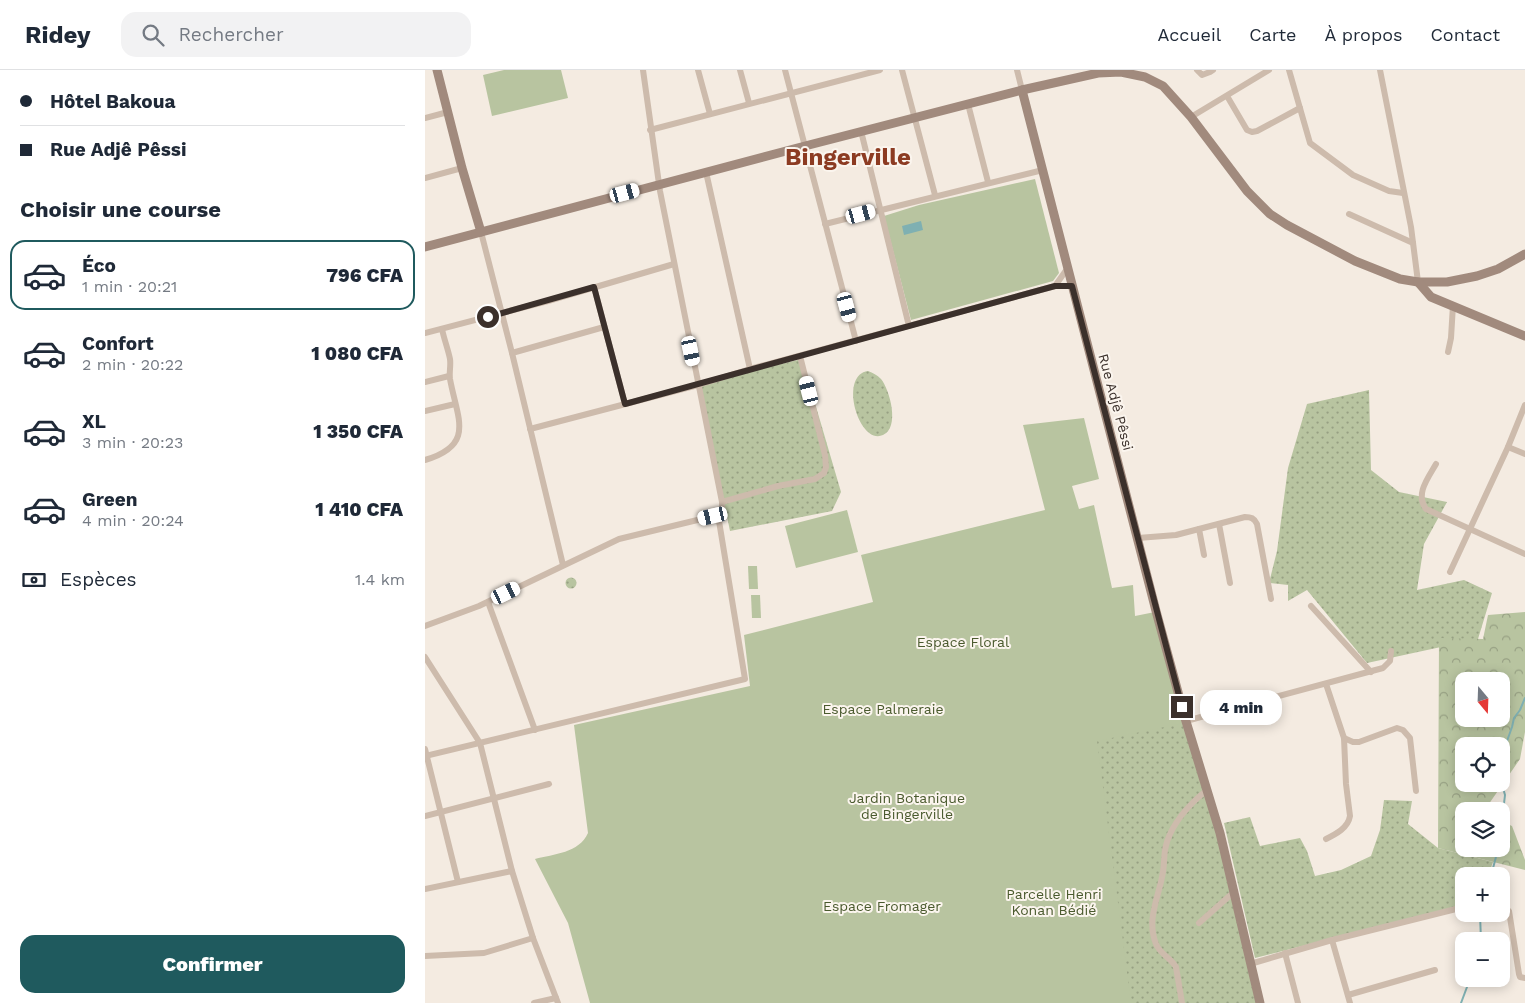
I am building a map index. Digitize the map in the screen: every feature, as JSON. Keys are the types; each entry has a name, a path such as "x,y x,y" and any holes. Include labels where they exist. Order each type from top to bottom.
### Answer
{"street":[{"path":"437,70 502,313 563,565"},
{"path":"425,626 488,602 619,539 718,515 722,509 673,264 650,130 643,70"},
{"path":"698,70 710,114"},
{"path":"740,70 749,103"},
{"path":"785,70 856,341"},
{"path":"650,130 880,70"},
{"path":"902,70 935,196"},
{"path":"1017,70 1022,90"},
{"path":"1197,70 1202,74 1213,70"},
{"path":"1191,117 1269,70"},
{"path":"1289,70 1308,141 1356,177 1389,191 1403,193"},
{"path":"1380,70 1413,243 1418,282 1431,297 1525,336"},
{"path":"425,247 861,131 1097,73 1133,74 1145,76 1157,82 1168,91 1191,117 1247,191 1270,214 1287,226 1355,261 1390,276 1418,282 1447,282 1477,276 1498,269 1525,254"},
{"name":"Rue Adjê Pêssi","path":"1022,90 1067,269 1186,720 1220,833 1235,891 1250,964 1261,1003"},
{"path":"1227,96 1247,130 1252,132 1300,108"},
{"path":"968,104 988,182"},
{"path":"425,118 448,112"},
{"path":"861,131 909,326"},
{"path":"425,178 462,168"},
{"path":"825,224 988,182 1043,170"},
{"path":"707,172 750,369"},
{"path":"1349,214 1413,243"},
{"path":"426,331 442,329 502,313 673,264"},
{"path":"1055,286 1067,269"},
{"path":"531,429 1055,286 1072,286"},
{"path":"594,287 625,404"},
{"path":"1449,352 1453,305"},
{"path":"512,353 604,327"},
{"path":"425,460 447,451 458,438 460,426 449,376 450,360 442,329"},
{"path":"722,502 778,486 815,479 824,473 826,467 825,456 800,356"},
{"path":"425,382 449,376"},
{"path":"425,412 455,404"},
{"path":"1450,572 1509,447 1525,405"},
{"path":"1509,447 1525,454"},
{"path":"1436,464 1421,493 1421,504 1430,512 1524,552"},
{"path":"426,756 745,680 718,515"},
{"path":"1138,538 1176,536 1245,517 1255,520 1271,599"},
{"path":"1219,524 1230,583"},
{"path":"1199,529 1204,555"},
{"path":"488,602 535,730"},
{"path":"1311,606 1371,672"},
{"path":"1186,720 1371,672 1387,665 1390,661 1391,651"},
{"path":"425,657 480,743 512,871 533,938 557,1000 533,1003"},
{"path":"1326,684 1345,738 1346,784 1350,816 1345,826 1326,839"},
{"path":"1345,738 1353,742 1359,742 1397,728 1403,730 1410,738 1416,791"},
{"path":"425,748 458,882"},
{"path":"425,816 549,784"},
{"path":"1182,1003 1176,967 1174,962 1158,949 1153,934 1152,915 1163,871 1165,844 1175,824 1207,790"},
{"path":"425,889 512,871"},
{"path":"1199,923 1235,891"},
{"path":"1250,964 1332,940 1455,909"},
{"path":"1510,917 1519,974 1520,977 1525,978"},
{"path":"425,956 484,953 533,938"},
{"path":"1332,940 1350,1003"},
{"path":"1285,953 1298,1003"},
{"path":"1348,995 1435,970"}],"green space":[{"path":"504,70 561,70 568,98 492,116 483,75"},
{"path":"1035,179 1059,273 1053,281 911,320 884,216 919,205"},
{"path":"802,359 841,492 832,511 730,531 700,383"},
{"path":"868,371 881,379 892,408 891,425 883,435 874,436 866,430 855,409 854,384 859,375"},
{"path":"1369,390 1371,470 1399,492 1447,502 1424,544 1417,590 1464,580 1492,593 1478,639 1367,663 1307,590 1288,601 1288,585 1269,583 1277,551 1288,468 1307,404"},
{"name":"Jardin Botanique de Bingerville","path":"1084,418 1099,479 1072,486 1079,509 1094,505 1112,588 1133,585 1135,616 1155,612 1184,723 1097,741 1131,1003 590,1003 568,923 535,859 572,849 584,840 588,833 574,725 750,686 744,635 873,602 861,555 1045,510 1023,425"},
{"path":"847,510 858,552 796,568 785,526"},
{"path":"748,566 757,566 758,589 749,589"},
{"path":"569,578 573,578 576,583 575,587 569,588 566,585 566,581"},
{"path":"751,595 760,595 761,618 752,618"},
{"path":"1525,612 1525,732 1520,759 1510,773 1510,737 1455,737 1455,792 1497,792 1490,802 1455,802 1455,852 1438,848 1439,638 1483,639 1488,615"},
{"path":"1187,718 1262,1003 1129,1003 1093,737"},
{"path":"1384,800 1412,801 1408,824 1438,848 1455,852 1455,857 1473,857 1493,862 1491,867 1455,867 1455,907 1255,958 1224,823 1250,817 1260,846 1300,838 1307,851 1315,876 1341,870 1371,856 1380,830"},
{"path":"1510,825 1525,860 1525,870 1474,857 1510,857"}],"water":[{"path":"921,221 923,230 904,235 902,226"}],"waterway":[{"path":"1508,737 1514,718 1525,698"},
{"path":"1504,792 1504,802"},
{"path":"1493,867 1496,857"},
{"path":"1480,922 1481,932"},
{"path":"1461,1003 1467,987"}],"district":[{"name":"Bingerville","path":"848,157"}],"route":[{"path":"488,317 594,287 625,404 1055,286 1072,286 1182,707"}],"park label":[{"name":"Espace Floral","path":"963,642"},
{"name":"Espace Palmeraie","path":"883,709"},
{"name":"Parcelle Henri Konan Bédié","path":"1054,902"},
{"name":"Espace Fromager","path":"882,906"}]}
